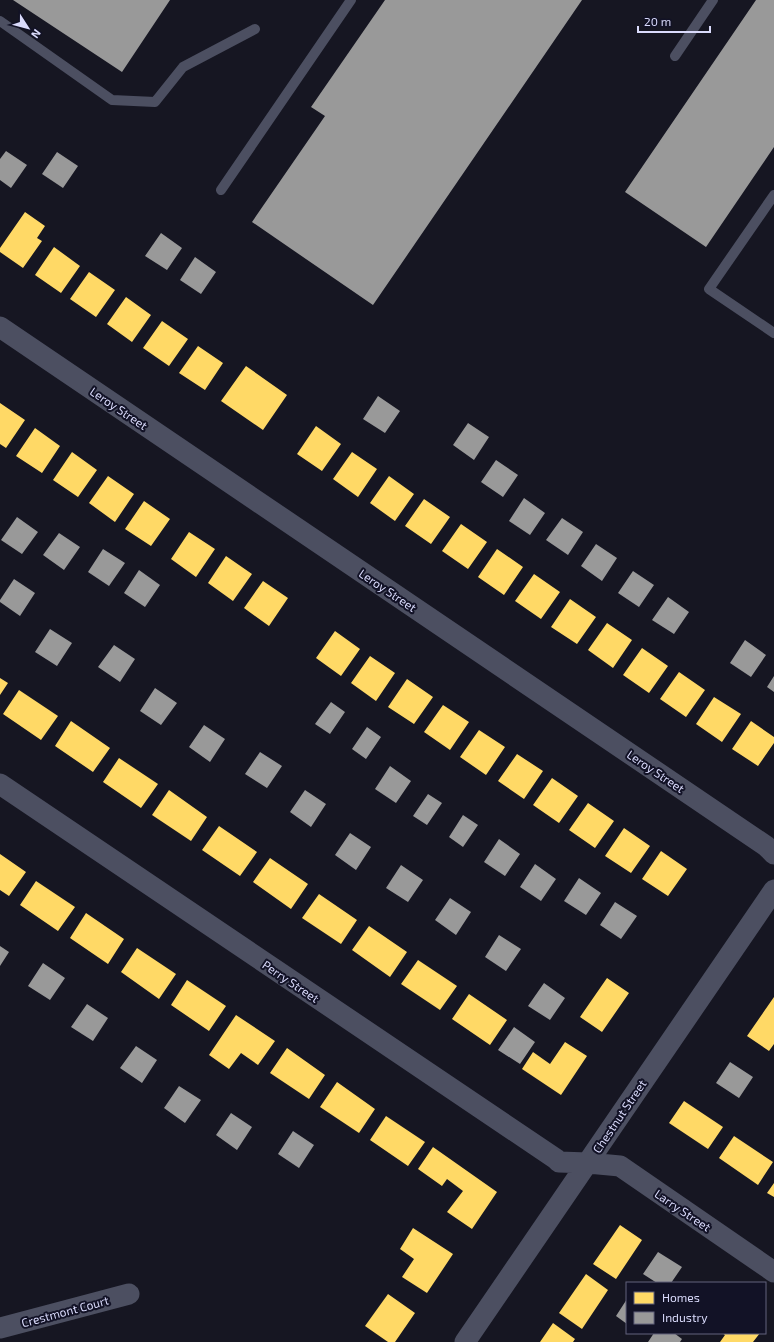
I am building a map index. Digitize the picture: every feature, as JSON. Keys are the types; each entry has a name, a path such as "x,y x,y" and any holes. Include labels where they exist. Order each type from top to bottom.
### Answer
{"street":[{"name":"Leroy Street","path":"0,327 753,837 774,854"},
{"name":"Perry Street","path":"0,784 559,1162 588,1163"},
{"name":"Chestnut Street","path":"465,1342 774,890"},
{"name":"Larry Street","path":"588,1163 620,1166 774,1272"},
{"name":"Crestmont Court","path":"0,1328 129,1294"}],"lane":[{"path":"220,190 351,0"},
{"path":"675,56 713,0"},
{"path":"0,21 112,100 155,102 183,67 255,29"},
{"path":"774,195 709,288 774,334"}],"building: Homes":[{"path":"25,212 45,226 37,238 42,241 23,268 0,252 0,248"},
{"path":"54,247 80,266 61,293 35,275"},
{"path":"89,272 115,290 96,317 70,299"},
{"path":"126,297 151,315 132,342 107,324"},
{"path":"162,321 188,339 169,366 143,348"},
{"path":"198,346 223,363 205,390 179,373"},
{"path":"246,366 287,395 263,430 221,401"},
{"path":"0,403 25,420 6,448 0,444"},
{"path":"316,426 341,444 322,471 297,454"},
{"path":"35,428 60,446 42,473 16,456"},
{"path":"72,452 97,470 78,497 53,480"},
{"path":"352,452 377,469 358,497 333,479"},
{"path":"108,476 134,494 115,522 89,503"},
{"path":"389,476 414,494 395,521 370,503"},
{"path":"424,499 450,517 431,544 405,526"},
{"path":"144,501 170,519 151,546 125,529"},
{"path":"461,524 487,542 468,569 442,551"},
{"path":"189,532 215,549 196,577 171,559"},
{"path":"497,549 523,567 504,595 478,577"},
{"path":"226,556 252,574 233,601 208,583"},
{"path":"534,574 560,592 541,619 515,601"},
{"path":"263,581 288,598 269,626 244,608"},
{"path":"570,599 596,617 577,644 551,627"},
{"path":"607,623 632,640 613,668 588,650"},
{"path":"335,631 360,649 341,676 316,658"},
{"path":"642,648 668,666 649,693 623,675"},
{"path":"370,656 395,673 376,701 351,683"},
{"path":"679,672 705,690 686,717 660,699"},
{"path":"0,678 8,683 0,695"},
{"path":"407,679 433,697 414,724 388,707"},
{"path":"19,690 58,716 41,740 3,714"},
{"path":"714,697 741,714 722,742 696,724"},
{"path":"443,705 469,722 450,750 424,732"},
{"path":"71,721 110,748 93,772 55,746"},
{"path":"751,721 774,737 774,743 758,766 732,749"},
{"path":"479,730 505,747 486,775 460,757"},
{"path":"517,754 543,771 524,799 498,781"},
{"path":"119,758 158,784 141,808 103,782"},
{"path":"552,778 578,796 559,823 533,805"},
{"path":"169,790 207,817 191,841 152,815"},
{"path":"588,803 614,821 595,848 569,830"},
{"path":"219,826 257,852 240,876 202,850"},
{"path":"624,828 650,846 631,873 605,856"},
{"path":"661,851 687,869 668,896 642,879"},
{"path":"0,854 26,872 9,896 0,890"},
{"path":"270,858 308,884 291,909 253,882"},
{"path":"36,881 75,907 58,931 20,905"},
{"path":"319,894 357,920 341,944 302,918"},
{"path":"86,913 124,939 108,964 70,938"},
{"path":"369,926 407,952 390,977 352,950"},
{"path":"137,948 176,974 159,999 121,972"},
{"path":"418,960 457,986 440,1010 401,984"},
{"path":"607,978 629,993 602,1032 580,1017"},
{"path":"187,980 226,1006 209,1031 171,1005"},
{"path":"469,994 507,1020 490,1045 452,1019"},
{"path":"774,997 774,1044 769,1051 747,1036"},
{"path":"236,1015 275,1041 258,1065 241,1053 229,1069 209,1055"},
{"path":"565,1042 587,1056 561,1095 522,1069 533,1052 550,1064"},
{"path":"287,1048 325,1075 309,1099 270,1073"},
{"path":"337,1082 375,1109 359,1133 320,1107"},
{"path":"684,1101 723,1127 708,1149 669,1123"},
{"path":"386,1116 425,1142 408,1166 370,1140"},
{"path":"734,1136 773,1162 758,1185 719,1158"},
{"path":"433,1147 497,1192 472,1229 447,1212 463,1191 447,1179 442,1186 418,1169"},
{"path":"774,1183 774,1197 767,1193"},
{"path":"620,1225 642,1240 616,1279 593,1264"},
{"path":"413,1228 453,1254 427,1293 402,1277 414,1259 400,1249"},
{"path":"586,1274 608,1290 582,1329 559,1313"},
{"path":"388,1294 415,1313 395,1342 388,1342 365,1326"},
{"path":"553,1323 575,1339 573,1342 540,1342"},
{"path":"724,1334 759,1334 753,1342 720,1342 725,1335"}],"building: Industry":[{"path":"13,0 170,0 122,72"},
{"path":"385,0 582,0 373,305 252,222 325,116 311,107"},
{"path":"756,0 774,0 774,147 706,247 625,192"},
{"path":"6,151 27,165 11,188 0,180 0,159"},
{"path":"57,152 78,166 63,188 42,174"},
{"path":"161,233 182,248 167,270 145,256"},
{"path":"195,257 216,272 201,294 180,280"},
{"path":"378,396 400,411 385,433 363,419"},
{"path":"468,423 489,437 474,460 453,445"},
{"path":"496,460 518,475 503,497 481,482"},
{"path":"524,498 545,513 530,535 509,521"},
{"path":"17,517 38,532 22,554 1,540"},
{"path":"562,518 583,532 568,555 546,540"},
{"path":"59,533 80,547 64,570 43,555"},
{"path":"596,544 617,558 602,581 581,566"},
{"path":"103,549 125,563 109,586 88,572"},
{"path":"139,570 160,585 145,607 124,593"},
{"path":"633,571 654,585 639,607 618,593"},
{"path":"14,579 35,593 20,616 0,602"},
{"path":"668,597 689,612 674,634 652,620"},
{"path":"50,629 72,643 57,666 35,652"},
{"path":"745,640 766,655 751,677 730,663"},
{"path":"114,645 135,659 120,682 98,667"},
{"path":"774,676 774,692 767,687"},
{"path":"155,688 177,703 161,725 140,711"},
{"path":"331,702 345,712 330,734 315,724"},
{"path":"204,725 225,739 210,762 189,747"},
{"path":"367,727 381,737 366,759 352,749"},
{"path":"260,752 282,766 267,788 245,774"},
{"path":"390,766 411,781 396,803 375,789"},
{"path":"305,790 326,804 311,827 290,812"},
{"path":"428,794 442,803 427,825 413,816"},
{"path":"463,815 478,825 463,847 449,837"},
{"path":"350,833 371,847 356,870 335,855"},
{"path":"499,839 520,854 505,876 484,862"},
{"path":"535,864 556,879 541,901 520,887"},
{"path":"401,865 423,880 408,902 386,888"},
{"path":"579,878 601,893 586,915 564,901"},
{"path":"450,898 471,912 456,935 435,920"},
{"path":"615,902 637,916 621,939 600,925"},
{"path":"499,935 521,949 506,971 485,957"},
{"path":"0,946 9,952 0,966"},
{"path":"43,963 65,978 50,1000 28,986"},
{"path":"544,983 565,998 550,1020 528,1006"},
{"path":"87,1004 108,1018 93,1041 71,1027"},
{"path":"514,1027 535,1042 520,1064 498,1050"},
{"path":"136,1046 157,1060 142,1083 120,1068"},
{"path":"730,1062 753,1077 739,1098 716,1083"},
{"path":"179,1086 201,1100 185,1123 164,1108"},
{"path":"231,1113 252,1127 237,1150 216,1135"},
{"path":"293,1131 314,1145 299,1168 278,1154"},
{"path":"658,1252 682,1267 672,1282 655,1282 643,1274"},
{"path":"626,1301 626,1323 616,1316"},
{"path":"653,1334 675,1334 682,1339 680,1342 648,1342"}]}
